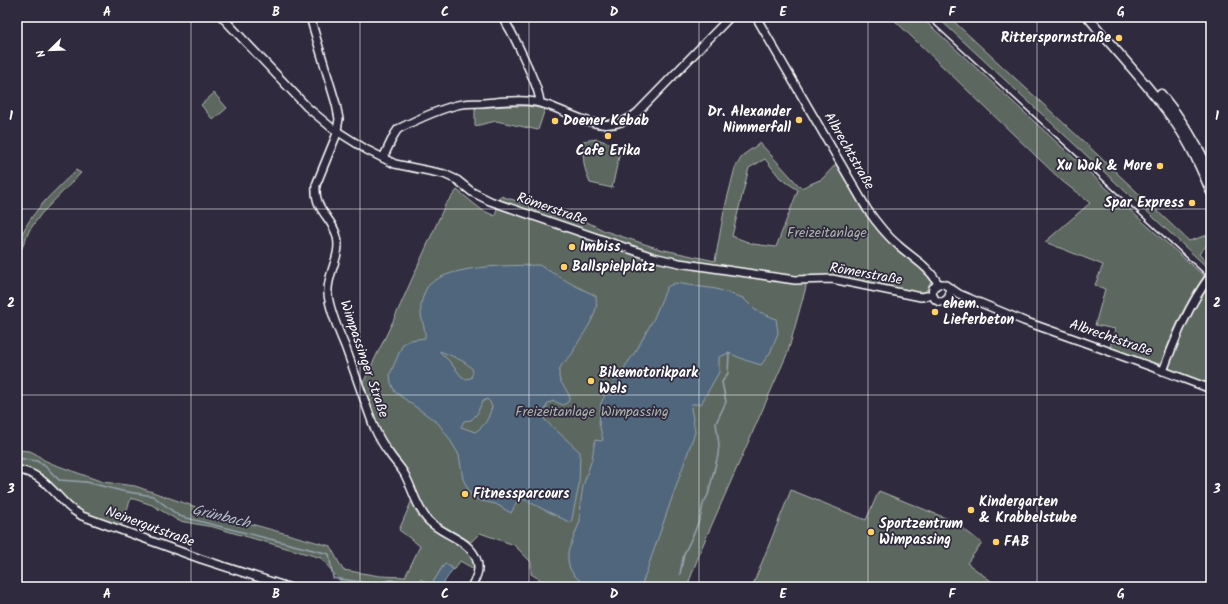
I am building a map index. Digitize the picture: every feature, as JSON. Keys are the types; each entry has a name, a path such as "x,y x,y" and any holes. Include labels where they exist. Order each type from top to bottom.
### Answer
{"main road":[{"path":"1090,17 1109,35 1176,113 1196,142 1211,174"},
{"path":"1090,17 1160,100 1191,148 1211,192"}],"street":[{"name":"Römerstraße","path":"222,17 318,117 337,131 395,164 444,174 457,180 472,192 490,201 653,257 679,263 790,279 832,279 922,297 932,295"},
{"name":"Wimpassinger Straße","path":"310,17 336,104 338,118 337,131 316,185 315,194 321,210 334,228 338,238 337,253 328,282 328,294 333,315 374,427 381,441 407,478 422,512 437,528 469,547 476,558 478,571 471,587"},
{"path":"502,17 512,32 538,89 540,102"},
{"path":"383,158 398,129 447,108 458,105 487,102 540,102 594,124 608,125 625,122 638,112 730,17"},
{"name":"Albrechtstraße","path":"756,17 868,209 880,226 896,244 931,273 938,284 944,284 959,294 1024,322 1211,389"},
{"path":"1163,371 1188,311 1199,291 1211,275"},
{"path":"938,284 933,288 932,295 940,302 959,294"},
{"path":"949,288 949,297"},
{"name":"Neinergutstraße","path":"17,470 32,474 49,485 70,508 82,516 201,559 288,587"}],"green space":[{"path":"891,17 921,17 1142,221 1204,276 1180,318 1161,363 1156,364 1110,348 1115,329 1095,325 1105,289 1095,285 1103,265 1045,242 1090,203 1062,181"},
{"path":"937,17 949,17 1189,241 1211,234 1211,250 1207,245 1199,254 1211,267 1209,269"},
{"path":"214,93 227,108 213,120 201,105"},
{"path":"527,106 545,109 538,130 496,121 475,126 475,108"},
{"path":"597,139 621,147 612,188 590,183 586,172 583,158 583,141"},
{"name":"Freizeitanlage Wimpassing","path":"760,143 801,188 822,179 837,163 850,188 873,224 902,254 928,275 931,281 924,295 804,274 806,287 788,352 702,547 687,587 552,587 531,574 531,562 514,545 480,533 471,542 435,521 423,510 408,471 385,441 362,385 395,317 445,205 457,190 482,210 495,216 500,196 583,220 605,231 660,249 715,261 724,211 735,168 743,155","holes":["765,159 780,178 798,190 776,247 753,244 732,236 749,168"]},
{"path":"76,170 81,173 41,214 29,231 17,260 17,247 28,223 50,195"},
{"path":"1210,283 1211,385 1170,370 1169,366 1191,312"},
{"path":"19,450 30,451 53,464 103,482 135,486 219,515 330,546 343,570 380,576 405,577 420,546 399,530 412,500 420,516 433,528 471,552 474,569 460,561 454,570 445,563 431,586 421,579 416,587 403,587 396,584 383,587 362,586 342,583 321,558 213,527 179,521 152,505 131,498 121,527 84,513 72,506 50,481 33,471 17,467 17,453 19,454"},
{"name":"Sportzentrum Wimpassing","path":"791,490 866,520 879,491 953,521 982,543 967,563 999,587 752,587"}],"water":[{"path":"539,265 596,296 595,313 573,353 560,369 559,379 570,398 568,402 563,405 554,401 548,403 543,414 545,420 580,452 579,485 571,523 519,497 511,513 496,504 481,501 472,497 463,479 459,455 449,438 438,423 395,392 391,383 390,374 403,344 411,340 425,338 421,303 429,285 439,278 451,273 466,270 497,266","holes":["440,351 458,358 470,366 473,371 471,378 466,379 461,376","487,399 492,407 488,418 482,427 475,432 461,427 464,421 471,420 477,414 482,402"]},
{"path":"675,283 716,289 743,298 755,310 776,319 778,333 770,353 761,365 729,353 719,357 719,372 701,404 692,404 691,408 695,432 641,587 587,587 574,575 570,569 568,552 580,521 583,486 592,459 595,440 603,440 599,423 601,403 636,351 654,318 667,287"},
{"path":"445,563 453,569 441,587 430,587"}],"waterway":[{"path":"680,574 684,554 695,531 701,515 703,504 708,495 718,455 719,445 716,423 726,402 722,382 728,373 729,353"},
{"name":"Grünbach","path":"17,458 37,461 45,466 59,480 86,482 122,491 153,496 179,516 329,554 333,578 374,584 391,580 407,584 412,587"}],"railway":[{"path":"926,17 1211,280"}],"place":[{"name":"Ritterspornstraße","path":"1119,38"},
{"name":"Dr. Alexander Nimmerfall","path":"799,120"},
{"name":"Doener Kebab","path":"555,121"},
{"name":"Cafe Erika","path":"608,136"},
{"name":"Xu Wok & More","path":"1160,166"},
{"name":"Spar Express","path":"1192,203"},
{"name":"Imbiss","path":"572,247"},
{"name":"Ballspielplatz","path":"564,267"},
{"name":"ehem. Lieferbeton","path":"935,312"},
{"name":"Bikemotorikpark Wels","path":"591,381"},
{"name":"Fitnessparcours","path":"465,494"},
{"name":"Kindergarten & Krabbelstube","path":"971,510"},
{"name":"Sportzentrum Wimpassing","path":"871,532"},
{"name":"FAB","path":"996,542"}],"park label":[{"name":"Freizeitanlage","path":"827,233"}]}
